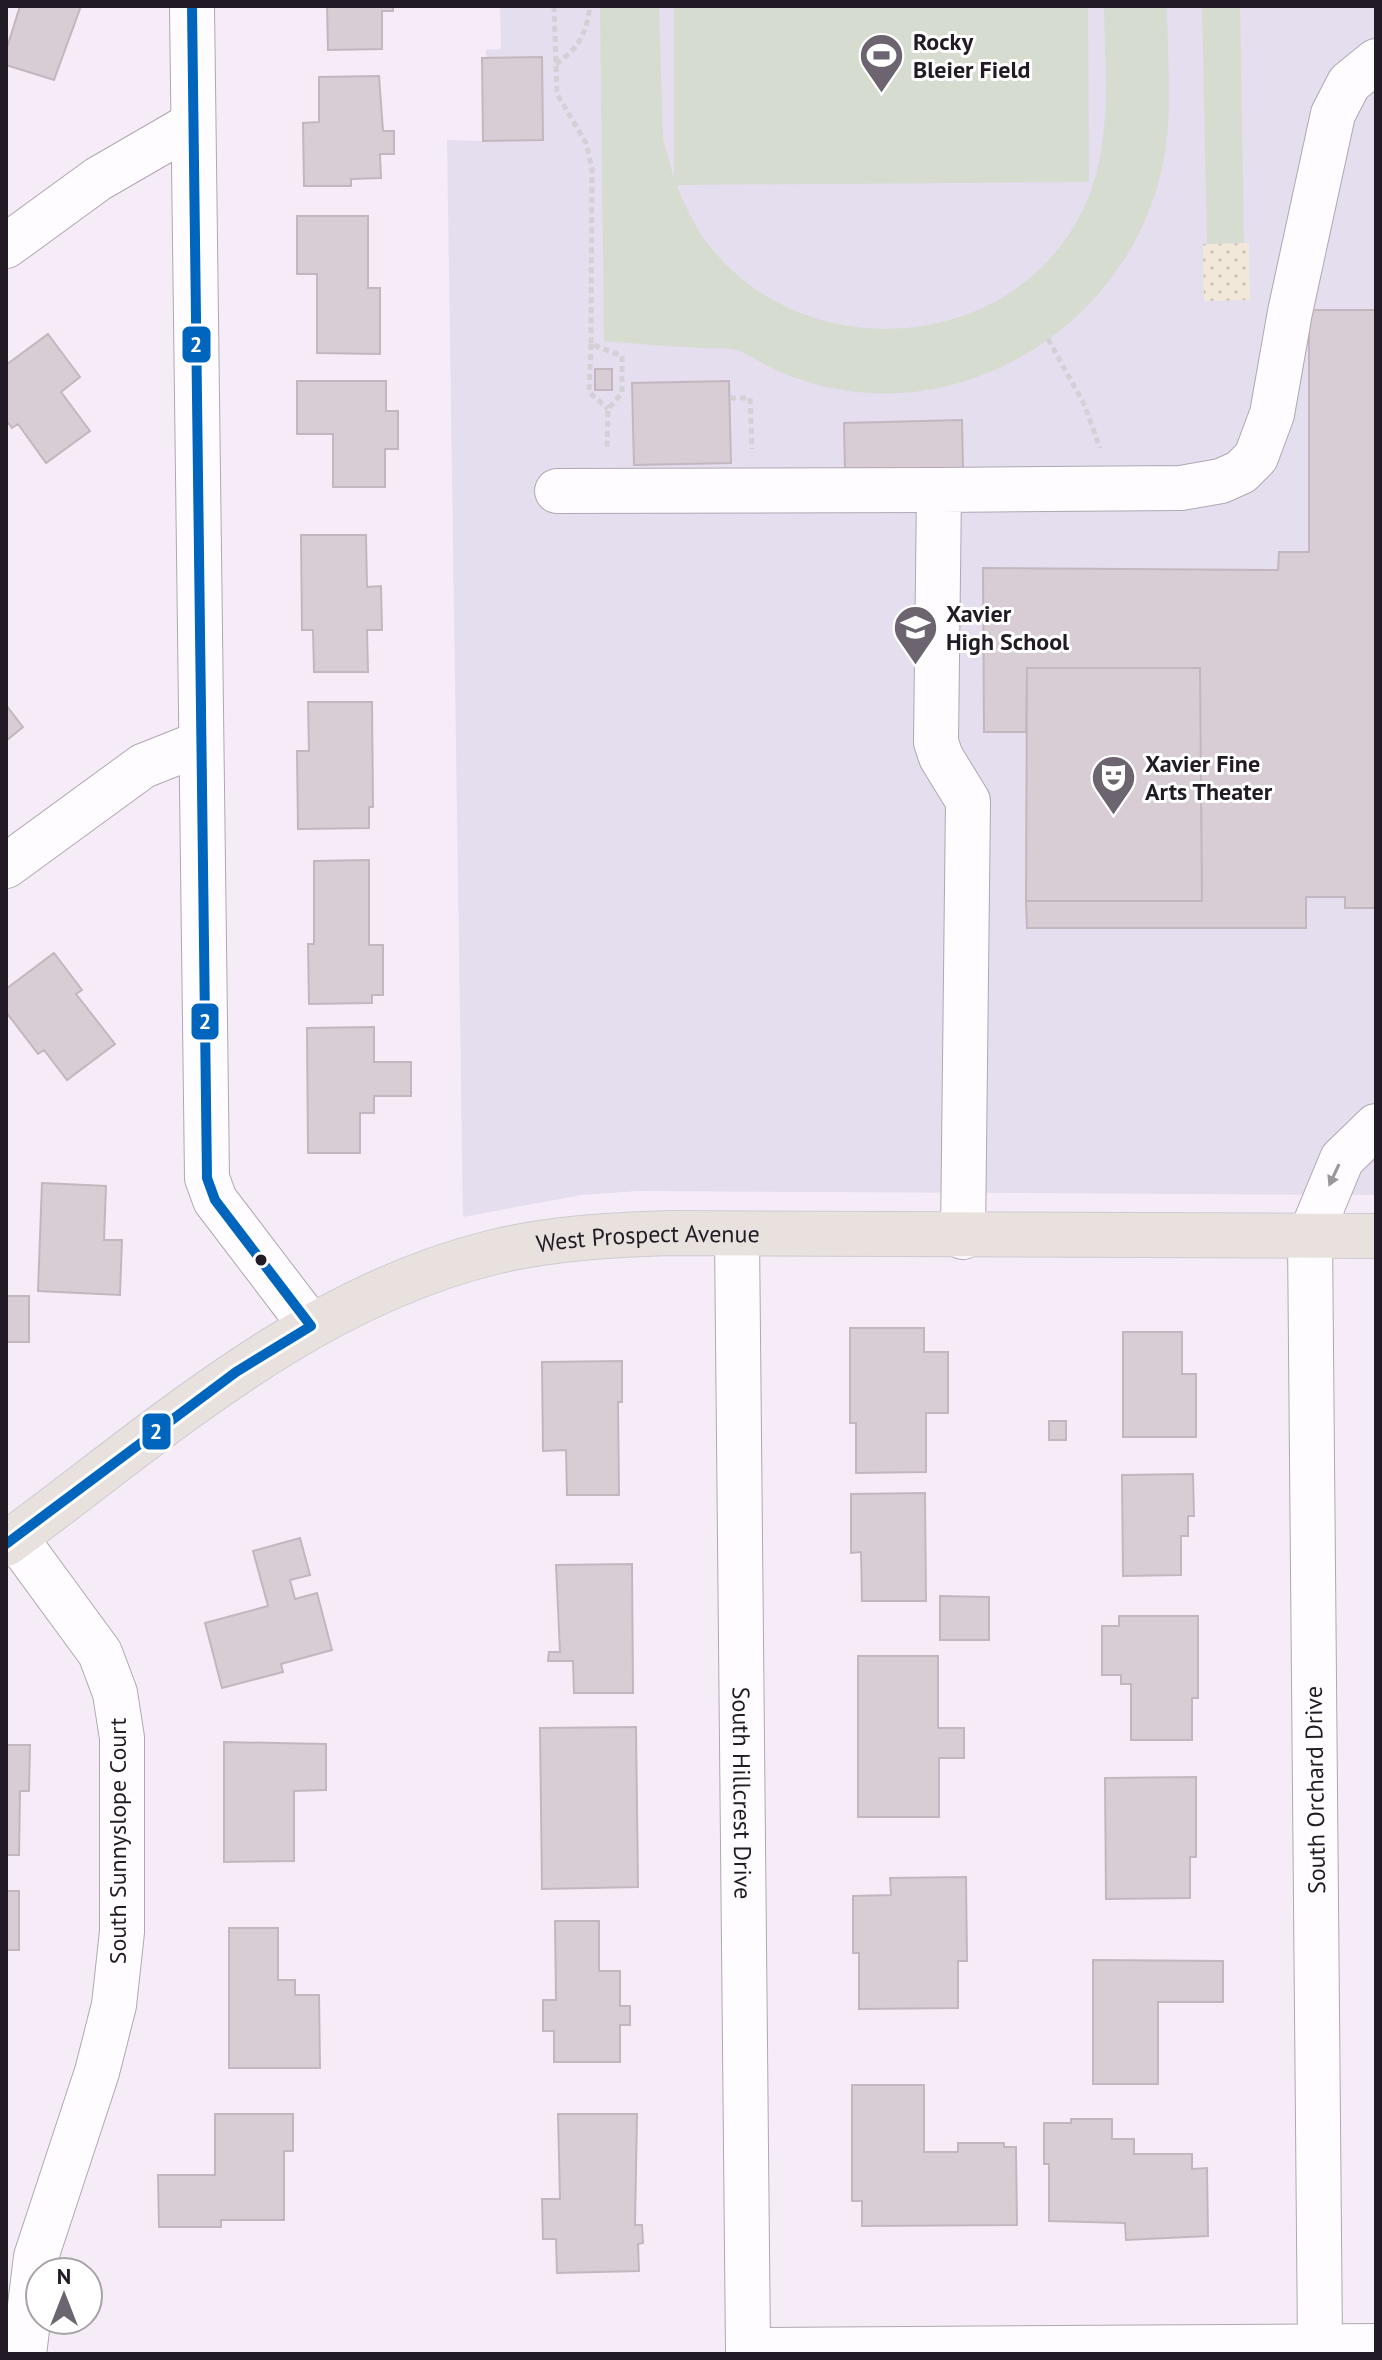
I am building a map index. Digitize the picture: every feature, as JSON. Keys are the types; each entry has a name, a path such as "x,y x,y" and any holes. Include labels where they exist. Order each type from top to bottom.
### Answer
{"main road":[{"name":"West Prospect Avenue","path":"11,1540 223,1381 311,1326 377,1293 494,1252 608,1236 1376,1236"}],"street":[{"path":"192,6 207,1178 215,1200 311,1326"},
{"path":"557,491 1181,488 1221,481 1241,472 1256,457 1272,414 1290,312 1333,114 1349,83 1376,61"},
{"path":"6,246 98,179 193,124"},
{"path":"939,490 936,742 941,757 968,801 963,1237"},
{"path":"6,866 143,766 201,743"},
{"path":"1310,1236 1338,1166 1376,1126"},
{"name":"South Hillcrest Drive","path":"737,1235 748,2350 1320,2345"},
{"name":"South Orchard Drive","path":"1310,1236 1320,2345"},
{"name":"South Sunnyslope Court","path":"11,1540 100,1653 115,1693 122,1738 122,1932 114,2005 97,2072 36,2257 24,2354"},
{"path":"1320,2345 1376,2346"}],"path":[{"path":"554,6 557,94 586,143 592,169 589,392 608,409"},
{"path":"556,64 580,45 587,32 590,6"},
{"path":"1048,339 1098,434 1106,489"},
{"path":"591,344 622,356 622,393 608,409 607,491"},
{"path":"730,398 750,398 754,491"}],"shaded area":[{"name":"Xavier High School","path":"500,6 1376,6 1376,1195 638,1191 581,1195 463,1217 447,140 483,141 482,58 486,58 486,50 501,49"},
{"path":"600,6 659,6 663,138 674,179 674,6 1088,6 1089,182 677,185 709,245 756,289 813,317 875,329 938,323 997,300 1048,261 1086,203 1095,179 1106,106 1104,6 1167,6 1167,139 1150,209 1126,257 1094,298 1056,334 1011,362 963,382 911,392 857,392 801,380 733,349 604,341"},
{"path":"1202,6 1240,6 1244,243 1207,244"}],"sand":[{"path":"1249,243 1250,300 1204,301 1203,244"}],"building":[{"path":"20,6 81,6 54,80 6,65 6,51"},
{"path":"327,6 393,6 393,11 382,11 382,49 328,50"},
{"path":"542,57 543,140 483,141 482,58"},
{"path":"379,76 383,131 394,131 394,154 380,154 381,178 351,179 351,186 304,186 303,123 319,122 319,77"},
{"path":"297,216 368,216 368,288 380,288 380,354 317,353 317,274 297,274"},
{"path":"1309,310 1376,310 1376,908 1345,908 1345,897 1306,897 1306,928 1027,928 1026,901 1202,901 1200,668 1027,668 1026,732 984,732 983,568 1278,570 1279,552 1309,552"},
{"path":"48,334 80,377 61,392 90,431 46,463 18,424 12,428 6,420 6,365"},
{"path":"595,369 612,369 612,390 595,390"},
{"path":"297,381 386,381 386,411 398,411 398,449 385,449 385,487 333,487 333,434 297,434"},
{"path":"729,381 731,463 634,465 632,383"},
{"path":"962,420 963,468 845,471 844,423"},
{"path":"301,535 366,535 367,587 381,586 382,630 367,630 368,672 314,672 313,630 302,630"},
{"name":"Xavier Fine Arts Theater","path":"1027,668 1200,668 1202,901 1026,901"},
{"path":"308,702 372,702 373,807 369,807 369,828 298,829 297,751 309,751"},
{"path":"6,705 23,727 6,741"},
{"path":"369,860 369,945 383,945 383,995 372,995 372,1003 309,1004 308,944 314,944 314,861"},
{"path":"54,953 82,990 76,994 115,1044 67,1080 44,1050 38,1054 6,1012 6,989"},
{"path":"374,1027 374,1062 411,1062 411,1096 374,1096 374,1113 360,1113 360,1153 308,1153 307,1028"},
{"path":"42,1183 106,1186 104,1240 122,1240 120,1295 38,1291"},
{"path":"6,1296 29,1296 29,1342 6,1342"},
{"path":"850,1328 924,1328 924,1352 948,1352 948,1413 926,1413 926,1472 856,1473 856,1423 850,1423"},
{"path":"1123,1332 1182,1332 1182,1374 1196,1374 1196,1437 1123,1437"},
{"path":"622,1361 622,1402 618,1402 619,1495 567,1495 566,1450 543,1451 542,1362"},
{"path":"1049,1421 1066,1421 1066,1440 1049,1440"},
{"path":"1193,1474 1194,1516 1188,1516 1188,1536 1181,1536 1181,1575 1123,1576 1122,1475"},
{"path":"925,1493 926,1601 862,1601 861,1552 851,1553 851,1494"},
{"path":"300,1538 310,1575 290,1580 295,1599 317,1593 332,1650 281,1664 283,1672 222,1688 205,1623 268,1606 253,1551"},
{"path":"632,1564 633,1693 574,1693 573,1661 548,1661 549,1652 560,1652 556,1565"},
{"path":"940,1596 989,1597 989,1640 940,1640"},
{"path":"1119,1616 1198,1616 1198,1698 1192,1698 1192,1740 1131,1740 1131,1684 1121,1684 1121,1675 1102,1675 1102,1626 1119,1626"},
{"path":"858,1656 938,1656 938,1728 964,1728 964,1758 939,1758 939,1817 858,1817"},
{"path":"636,1727 638,1887 542,1889 540,1728"},
{"path":"224,1742 326,1744 326,1790 294,1791 294,1861 224,1862"},
{"path":"6,1745 30,1745 29,1791 20,1791 19,1855 6,1855"},
{"path":"1196,1777 1196,1857 1190,1857 1190,1898 1106,1899 1105,1778"},
{"path":"966,1877 967,1961 958,1961 958,2008 859,2009 859,1953 853,1953 853,1896 891,1895 890,1878"},
{"path":"6,1891 19,1891 19,1950 6,1950"},
{"path":"555,1921 599,1921 599,1971 620,1971 620,2006 630,2006 630,2025 620,2025 620,2062 554,2062 554,2031 543,2031 543,2000 556,2000"},
{"path":"229,1928 278,1928 278,1980 295,1980 295,1995 319,1995 320,2068 229,2068"},
{"path":"1093,1960 1223,1961 1223,2002 1158,2002 1158,2084 1093,2084"},
{"path":"852,2085 924,2085 924,2152 958,2152 958,2143 1004,2143 1004,2147 1016,2147 1017,2225 862,2226 862,2201 852,2201"},
{"path":"215,2114 293,2114 293,2151 284,2151 284,2220 221,2220 221,2227 159,2227 158,2175 215,2175"},
{"path":"558,2114 637,2114 635,2225 642,2225 643,2243 638,2244 639,2271 557,2273 556,2239 543,2239 542,2199 560,2199"},
{"path":"1071,2119 1112,2119 1112,2139 1134,2139 1134,2154 1192,2154 1192,2169 1207,2168 1208,2236 1126,2240 1125,2223 1049,2221 1049,2164 1044,2164 1044,2123 1071,2123"}],"transit line":[{"name":"2","path":"192,6 207,1178 215,1200 311,1326"},
{"name":"2","path":"6,1544 236,1372 311,1326"}],"place":[{"name":"Rocky Bleier Field","path":"882,94"},
{"name":"Xavier High School","path":"915,666"},
{"name":"Xavier Fine Arts Theater","path":"1114,816"}]}
